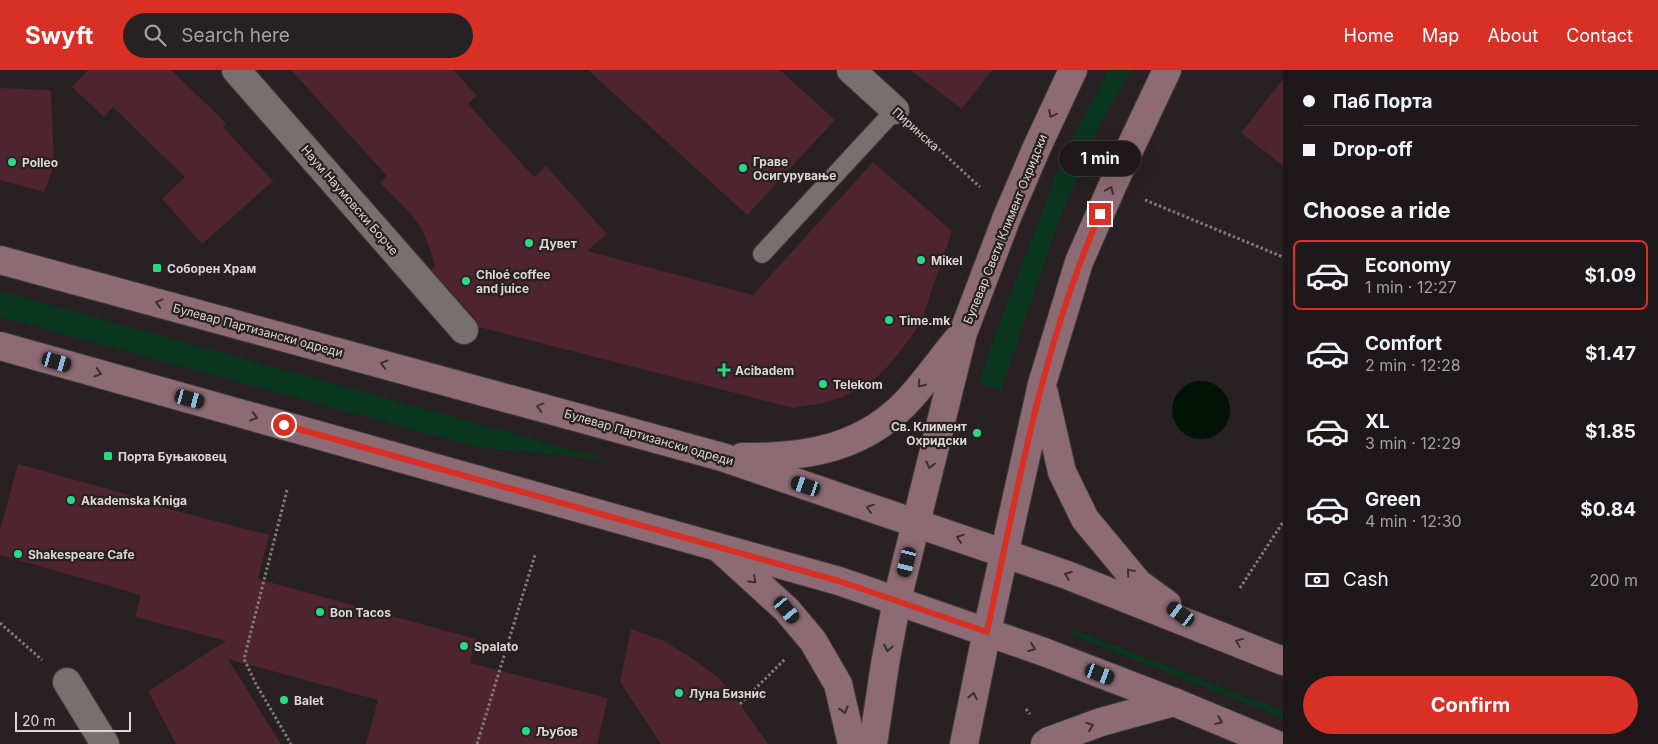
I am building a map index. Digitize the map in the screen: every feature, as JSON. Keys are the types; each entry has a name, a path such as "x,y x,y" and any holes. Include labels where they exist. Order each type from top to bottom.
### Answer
{"street":[{"name":"Наум Наумовски Борче","path":"236,70 464,330"},
{"name":"Пиринска","path":"851,70 895,110"},
{"name":"Булевар Свети Климент Охридски","path":"874,744 885,664 897,600 962,333 1036,147 1073,70"},
{"path":"964,744 1042,384 1079,262 1114,182 1167,70"},
{"name":"Булевар Партизански одреди","path":"0,260 722,457 1067,575 1283,660"},
{"path":"722,457 769,458 807,454 858,438 880,425 911,397 962,333"},
{"path":"0,346 839,581 987,632 1174,702 1275,744"},
{"path":"1042,384 1062,472 1085,519 1138,582 1195,624"},
{"path":"718,546 787,610 813,640 838,684 852,744"},
{"path":"67,682 105,744"},
{"path":"1045,744 1101,722 1174,702"}],"lane":[{"path":"762,254 895,110"}],"path":[{"name":"Пиринска","path":"895,110 980,187"},
{"path":"1145,200 1283,256"},
{"path":"287,490 244,659 256,684 291,744"},
{"path":"1240,588 1283,522"},
{"path":"477,744 535,556"},
{"path":"0,623 67,682"},
{"path":"740,704 786,658"}],"green space":[{"path":"1109,70 1131,70 1103,119 1059,220 1001,391 979,383 990,348 1065,152"},
{"path":"0,291 609,460 475,447 0,317"},
{"path":"1074,630 1283,711 1283,718 1071,635"}],"shaded area":[{"path":"1201,381 1212,383 1222,389 1228,399 1230,410 1228,421 1222,431 1212,437 1201,439 1190,437 1180,431 1174,421 1172,410 1174,399 1180,389 1190,383"}],"building":[{"path":"88,70 171,70 226,123 223,127 273,181 202,244 162,199 185,177 113,107 104,117 72,87"},
{"path":"291,70 454,70 477,96 468,104 534,177 546,166 607,234 587,251 753,295 873,162 952,231 923,316 914,333 891,363 874,380 843,397 824,403 793,408 479,327 476,320 431,269 435,266 421,228 409,212 380,183 387,176"},
{"name":"Граве Осигурување","path":"588,70 780,70 835,120 747,215"},
{"path":"910,70 992,70 962,109"},
{"path":"1283,79 1283,166 1241,133"},
{"path":"0,88 51,90 54,165 44,192 0,180"},
{"path":"18,464 140,498 138,501 269,535 258,579 476,639 470,663 608,698 597,744 366,744 378,700 228,659 281,744 176,744 148,691 226,641 135,617 141,595 0,555 0,530"},
{"name":"Луна Бизнис","path":"631,629 664,641 718,677 768,744 661,744 620,682"}],"place":[{"name":"Polleo","path":"12,162"},
{"name":"Граве Осигурување","path":"743,168"},
{"name":"Дувет","path":"529,243"},
{"name":"Mikel","path":"921,260"},
{"name":"Соборен Храм","path":"157,268"},
{"name":"Chloé coffee and juice","path":"466,281"},
{"name":"Time.mk","path":"889,320"},
{"name":"Acibadem","path":"724,370"},
{"name":"Telekom","path":"823,384"},
{"name":"Св. Климент Охридски","path":"977,433"},
{"name":"Порта Буњаковец","path":"108,456"},
{"name":"Akademska Kniga","path":"71,500"},
{"name":"Shakespeare Cafe","path":"18,554"},
{"name":"Bon Tacos","path":"320,612"},
{"name":"Spalato","path":"464,646"},
{"name":"Луна Бизнис","path":"679,693"},
{"name":"Balet","path":"284,700"},
{"name":"Љубов","path":"526,731"}],"route":[{"path":"284,425 839,581 987,632 1042,384 1079,262 1100,214"}]}
